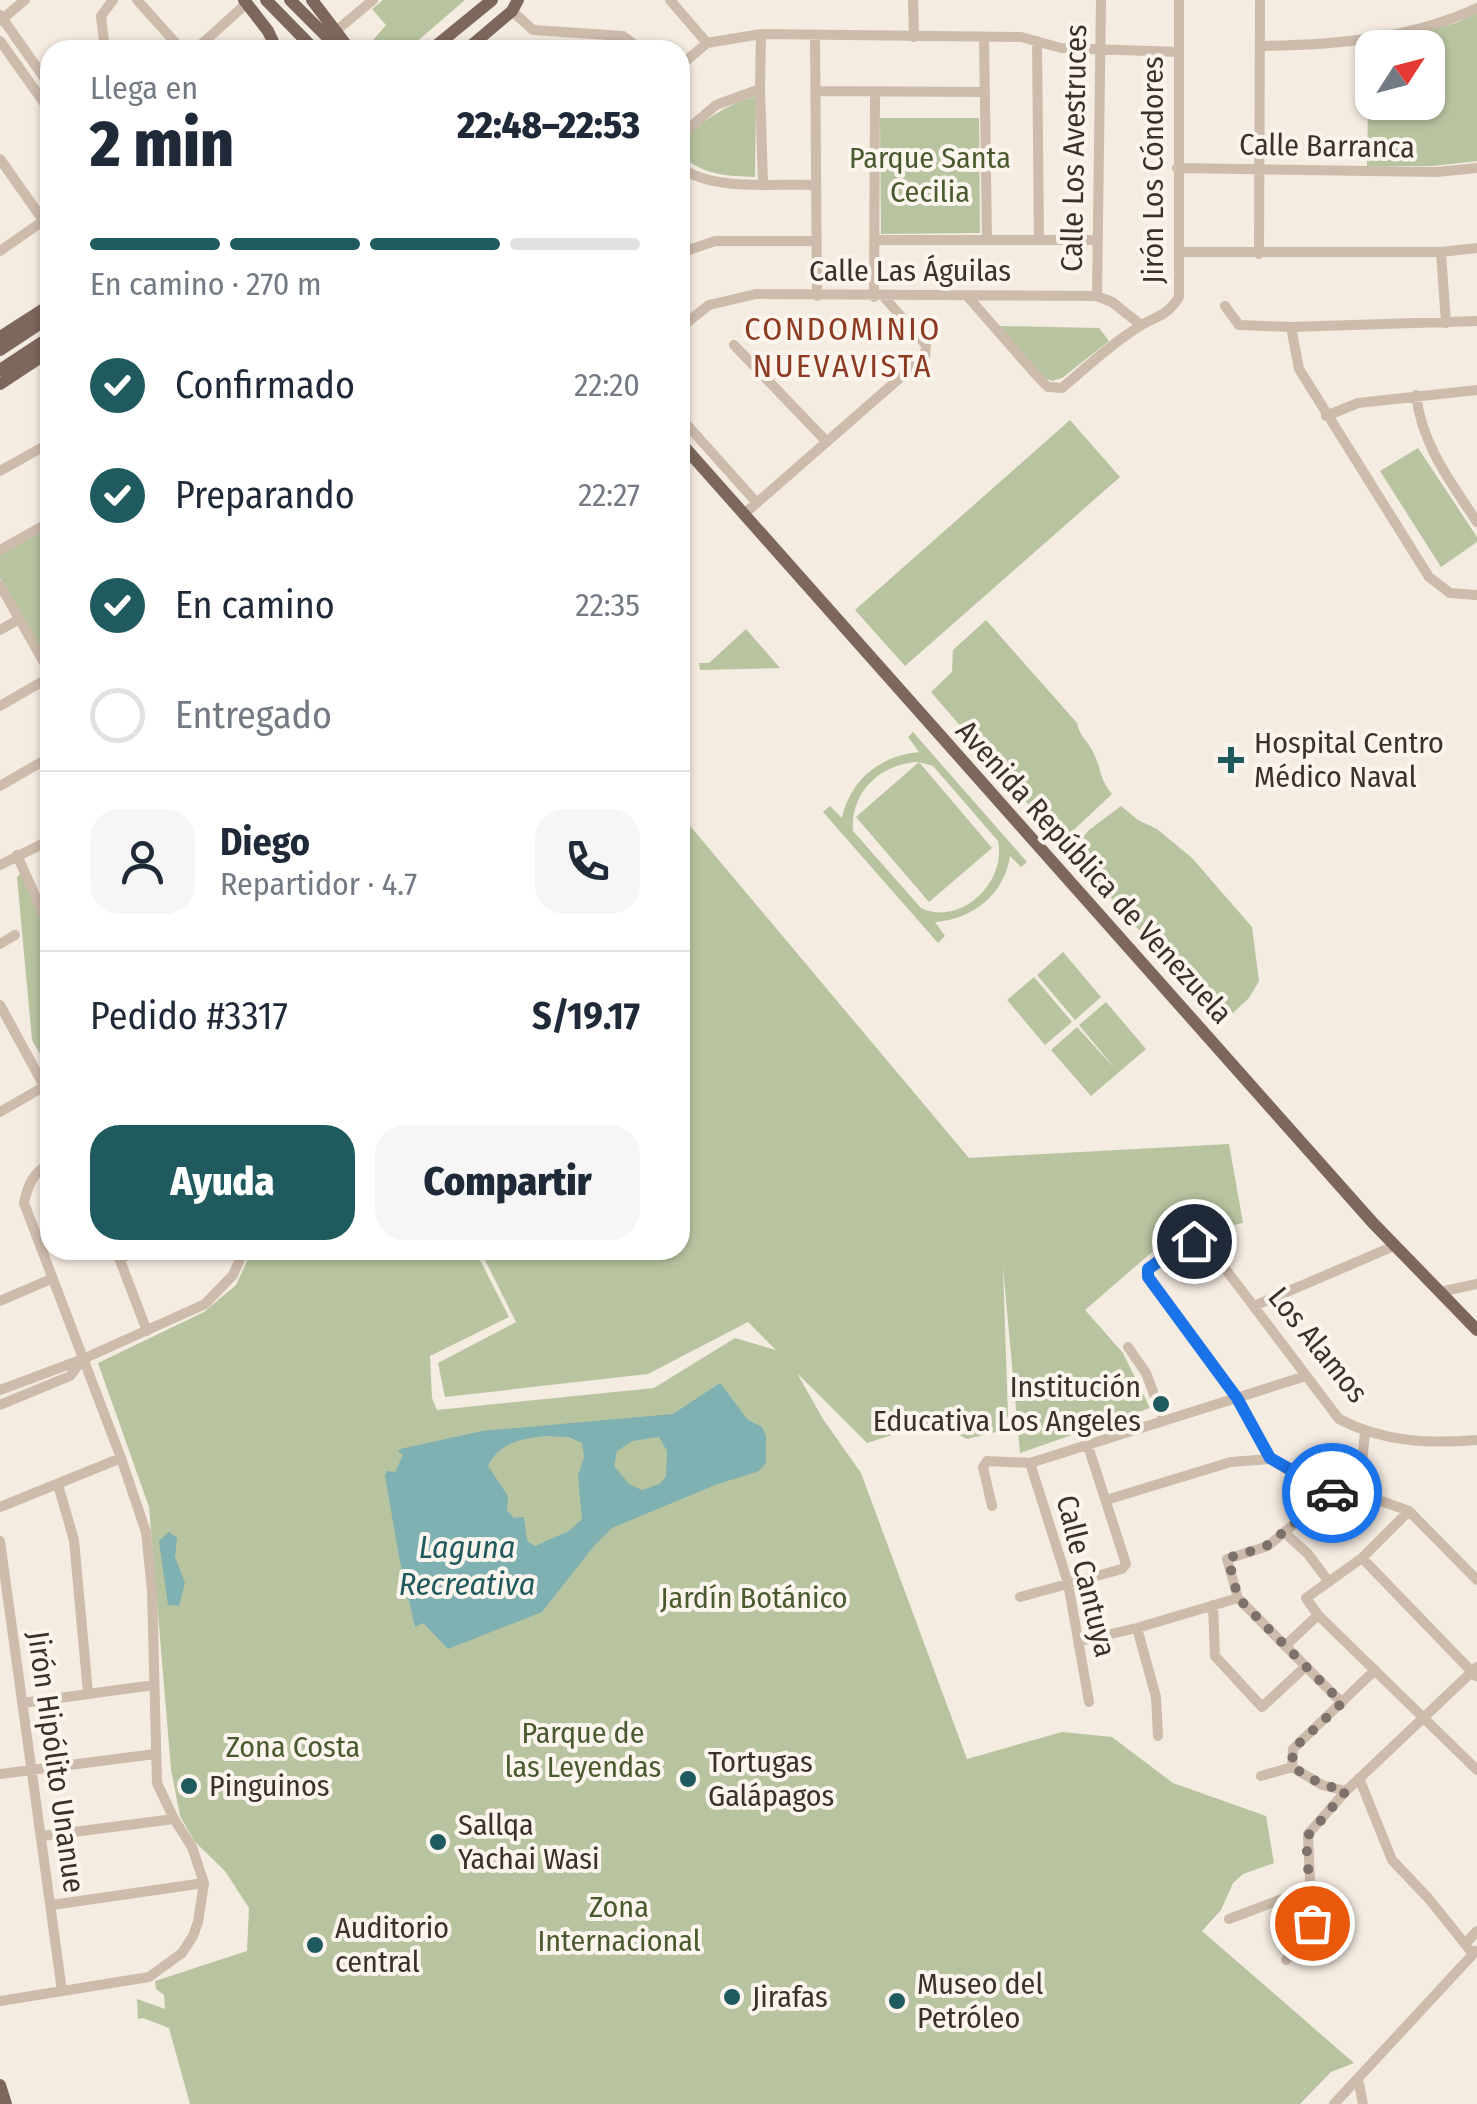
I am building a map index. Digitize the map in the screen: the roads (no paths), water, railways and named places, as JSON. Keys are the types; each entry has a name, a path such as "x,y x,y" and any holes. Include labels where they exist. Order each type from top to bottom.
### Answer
{"main road":[{"path":"265,0 305,40"},
{"path":"265,0 268,31"},
{"path":"467,18 481,0"},
{"path":"442,40 492,0"},
{"path":"477,40 515,6 531,0"},
{"path":"245,2 272,40"},
{"path":"285,19 305,2"},
{"path":"305,2 344,40"},
{"path":"305,2 333,40"},
{"path":"0,338 40,311"},
{"path":"0,350 40,323"},
{"path":"0,370 40,344"},
{"path":"0,384 40,358"},
{"name":"Avenida República de Venezuela","path":"690,453 1394,1246 1477,1330"},
{"path":"0,2085 6,2104"}],"street":[{"path":"25,0 1,19 40,72"},
{"path":"103,40 101,16 113,0"},
{"path":"137,0 173,40"},
{"path":"337,30 372,0"},
{"path":"670,0 707,43"},
{"path":"912,0 914,37"},
{"name":"Calle Los Avestruces","path":"1097,296 1101,0"},
{"name":"Jirón Los Cóndores","path":"968,297 1038,377 1054,388 1062,388 1142,325 1163,316 1178,297 1180,0"},
{"path":"1259,254 1260,0"},
{"path":"1460,0 1471,10"},
{"path":"205,40 245,2"},
{"path":"515,6 532,30 623,36 628,40"},
{"path":"1261,46 1366,40 1471,10"},
{"path":"587,40 588,34"},
{"path":"762,34 763,183"},
{"path":"690,57 707,43 762,34 1021,37 1061,48 1179,52"},
{"path":"815,35 817,296"},
{"path":"984,37 987,240"},
{"path":"0,42 40,97"},
{"path":"1037,42 1040,240"},
{"path":"690,127 716,104 760,89"},
{"path":"816,91 985,92"},
{"path":"744,514 927,350 926,344 879,297 875,92"},
{"path":"1,164 40,216"},
{"name":"Calle Barranca","path":"1177,168 1437,172 1477,168"},
{"path":"690,173 717,183 816,184"},
{"path":"0,251 40,229"},
{"path":"690,249 732,240 816,242"},
{"path":"875,240 1098,240"},
{"path":"1179,252 1441,252 1477,248"},
{"path":"1441,252 1446,324"},
{"name":"Calle Las Águilas","path":"690,320 709,305 756,294 1097,296"},
{"path":"1097,296 1112,302 1142,325"},
{"path":"1226,306 1240,325 1446,324 1477,320"},
{"path":"1291,327 1299,369 1429,578 1450,592 1477,595"},
{"path":"734,346 827,442"},
{"path":"1326,416 1358,404 1477,390"},
{"path":"1416,395 1419,421 1428,446 1477,522"},
{"path":"690,428 757,503"},
{"path":"0,471 40,449"},
{"path":"0,550 40,528"},
{"path":"0,585 40,656"},
{"path":"0,630 20,619"},
{"path":"0,706 40,681"},
{"path":"0,786 40,763"},
{"path":"0,865 40,845"},
{"path":"17,856 40,904"},
{"path":"0,944 15,935"},
{"path":"0,1005 40,1078"},
{"path":"0,1112 40,1095"},
{"path":"40,1170 28,1184 24,1202 40,1248"},
{"name":"Los Alamos","path":"1237,1398 1150,1279 1149,1267 1194,1241 1205,1242 1337,1416 1365,1431 1420,1442 1477,1440"},
{"path":"1254,1306 1394,1246"},
{"path":"0,2000 149,1976 182,1953 193,1936 204,1882 192,1847 157,1783 150,1556 142,1518 44,1260"},
{"path":"120,1260 147,1331"},
{"path":"0,1390 188,1314 216,1294 233,1275 240,1260"},
{"path":"0,1302 51,1279"},
{"path":"1440,1292 1477,1284"},
{"path":"1128,1347 1148,1376 1164,1421"},
{"path":"0,1405 70,1376 83,1359"},
{"path":"992,1506 982,1467 985,1462 1030,1463 1306,1376"},
{"path":"1237,1398 1270,1458 1299,1478 1332,1492 1409,1511 1477,1580"},
{"path":"1359,1498 1365,1431"},
{"path":"1020,1597 1122,1568 1127,1563 1088,1446"},
{"path":"0,1507 121,1458"},
{"path":"1106,1500 1231,1462 1270,1458"},
{"name":"Calle Cantuya","path":"1030,1463 1068,1583 1089,1702"},
{"path":"58,1485 74,1540 88,1693"},
{"path":"1332,1492 1263,1548 1228,1557 1238,1598 1342,1703"},
{"path":"1409,1511 1362,1558 1306,1598 1318,1615 1477,1770"},
{"path":"1286,1533 1308,1554 1328,1582"},
{"name":"Jirón Hipólito Unanue","path":"0,1541 62,1991"},
{"path":"1286,1960 1312,1927 1307,1836 1359,1778 1475,1672 1362,1558"},
{"path":"1080,1641 1238,1598"},
{"path":"1213,1605 1216,1656 1264,1710 1306,1667"},
{"path":"1285,1646 1318,1615"},
{"path":"1137,1628 1156,1697 1158,1736"},
{"path":"1292,1767 1293,1749 1376,1670"},
{"path":"22,1702 154,1685"},
{"path":"0,1774 155,1754"},
{"path":"1261,1776 1292,1767 1321,1784 1346,1791"},
{"path":"1359,1778 1392,1860 1472,1950"},
{"path":"42,1836 174,1819"},
{"path":"52,1905 204,1882"},
{"path":"1228,1919 1311,1888"},
{"path":"1334,2104 1472,1950 1477,1931"},
{"path":"1358,2079 1364,2104"}],"water":[{"name":"Laguna Recreativa","path":"720,1383 748,1420 762,1427 766,1463 759,1471 612,1528 542,1612 448,1649 423,1623 415,1627 385,1476 387,1471 395,1472 403,1455 400,1449 482,1431 673,1414","holes":["544,1436 569,1437 582,1443 584,1457 578,1476 582,1519 569,1531 535,1546 527,1541 524,1517 514,1518 507,1510 508,1496 488,1466 504,1447","659,1437 667,1451 666,1477 642,1490 629,1484 614,1466 617,1451 632,1441"]},
{"path":"169,1532 177,1538 175,1557 185,1583 179,1606 168,1605 159,1541"}],"place":[{"name":"Hospital Centro Médico Naval","path":"1231,760"},
{"name":"Institución Educativa Los Angeles","path":"1161,1404"},
{"name":"Tortugas Galápagos","path":"688,1779"},
{"name":"Pinguinos","path":"189,1786"},
{"name":"Sallqa Yachai Wasi","path":"438,1842"},
{"name":"Auditorio central","path":"315,1945"},
{"name":"Jirafas","path":"732,1997"},
{"name":"Museo del Petróleo","path":"897,2001"}],"district":[{"name":"CONDOMINIO NUEVAVISTA","path":"843,348"}],"park label":[{"name":"Parque Santa Cecilia","path":"930,175"},
{"name":"Jardín Botánico","path":"754,1598"},
{"name":"Zona Costa","path":"293,1747"},
{"name":"Parque de las Leyendas","path":"583,1750"},
{"name":"Zona Internacional","path":"619,1924"}]}
